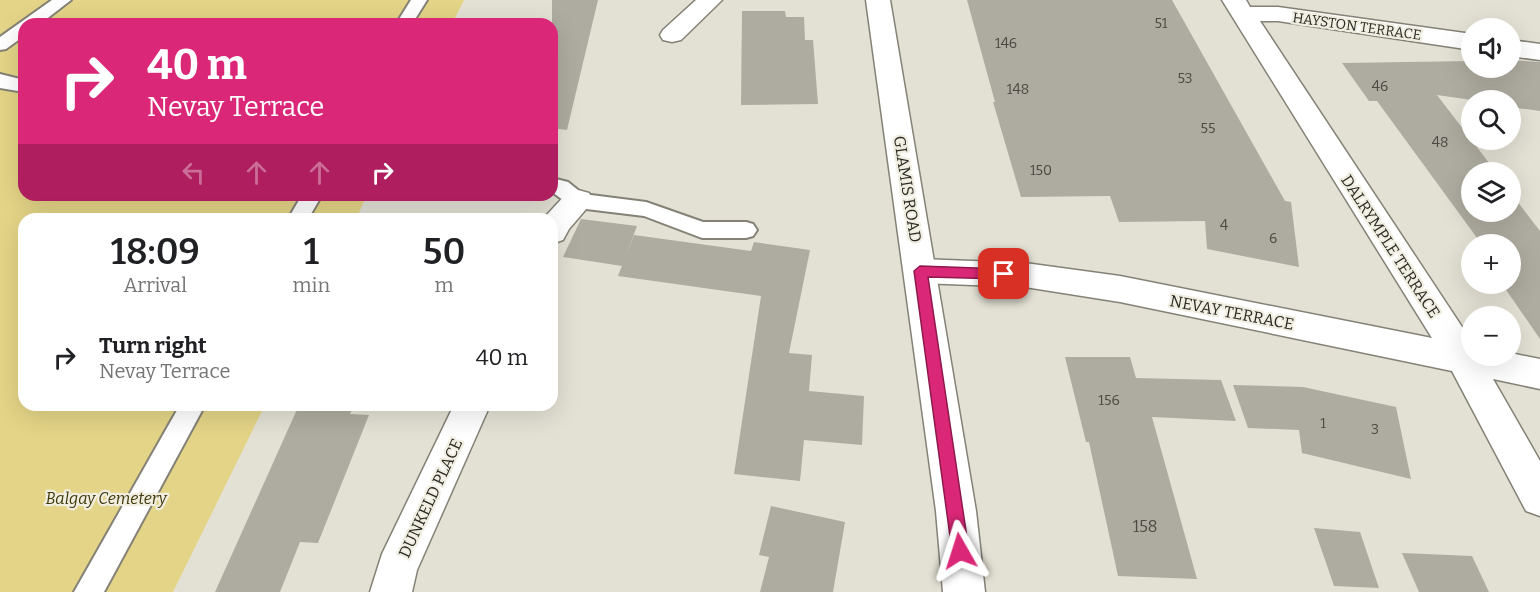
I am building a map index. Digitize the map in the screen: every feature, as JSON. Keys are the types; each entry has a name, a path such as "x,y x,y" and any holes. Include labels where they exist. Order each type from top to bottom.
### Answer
{"street":[{"path":"672,34 710,0"},
{"name":"GLAMIS ROAD","path":"878,0 956,511 964,592"},
{"name":"HAYSTON TERRACE","path":"1238,7 1461,40"},
{"name":"DALRYMPLE TERRACE","path":"1238,7 1461,355"},
{"path":"1521,49 1540,52"},
{"path":"558,221 578,201"},
{"name":"NEVAY TERRACE","path":"920,271 1025,275 1120,289 1461,358"},
{"name":"DALRYMPLE TERRACE","path":"1467,366 1540,498"},
{"name":"NEVAY TERRACE","path":"1502,366 1540,374"},
{"name":"DUNKELD PLACE","path":"391,592 397,568 469,411"}],"lane":[{"path":"38,18 63,0"},
{"path":"408,18 419,0"},
{"path":"0,45 18,32"},
{"path":"0,80 3,83 18,85"},
{"path":"558,186 578,201 646,209 702,230 746,230"},
{"path":"88,592 190,411"}],"green space":[{"name":"Balgay Cemetery","path":"0,0 464,0 455,18 18,18 18,201 364,201 359,213 18,213 18,411 262,411 173,592 0,592"}],"building":[{"path":"552,0 598,0 567,130 558,129 558,18 552,18"},
{"path":"967,0 1172,0 1285,201 1291,202 1299,267 1207,249 1205,221 1119,222 1110,196 1021,197 993,102 995,102"},
{"path":"742,11 785,11 786,17 804,17 805,40 813,40 818,104 741,105"},
{"path":"1461,61 1461,78 1521,78 1521,61 1540,62 1540,111 1521,108 1521,90 1461,90 1461,98 1437,95 1461,126 1461,150 1479,150 1488,162 1461,162 1461,216 1377,101 1369,101 1342,63"},
{"path":"1521,206 1540,231 1540,339 1521,312 1521,306 1517,306 1509,294 1521,294 1521,234 1474,234 1465,222 1521,222"},
{"path":"581,219 637,226 622,266 563,257"},
{"path":"634,235 751,251 754,242 810,250 789,353 812,355 809,391 864,396 862,445 804,440 800,481 734,474 761,296 618,276"},
{"path":"1065,357 1130,357 1136,378 1221,380 1236,421 1152,417 1197,579 1118,576 1089,442 1086,442"},
{"path":"1233,385 1303,387 1396,407 1411,479 1302,453 1299,430 1248,428"},
{"path":"296,411 351,411 350,414 369,415 318,543 300,542 280,592 215,592"},
{"path":"771,506 845,522 833,592 760,592 769,557 759,555"},
{"path":"1314,528 1360,532 1379,588 1334,586"},
{"path":"1402,553 1472,556 1489,592 1419,592"}],"route":[{"path":"960,551 920,271 1004,274"}]}
